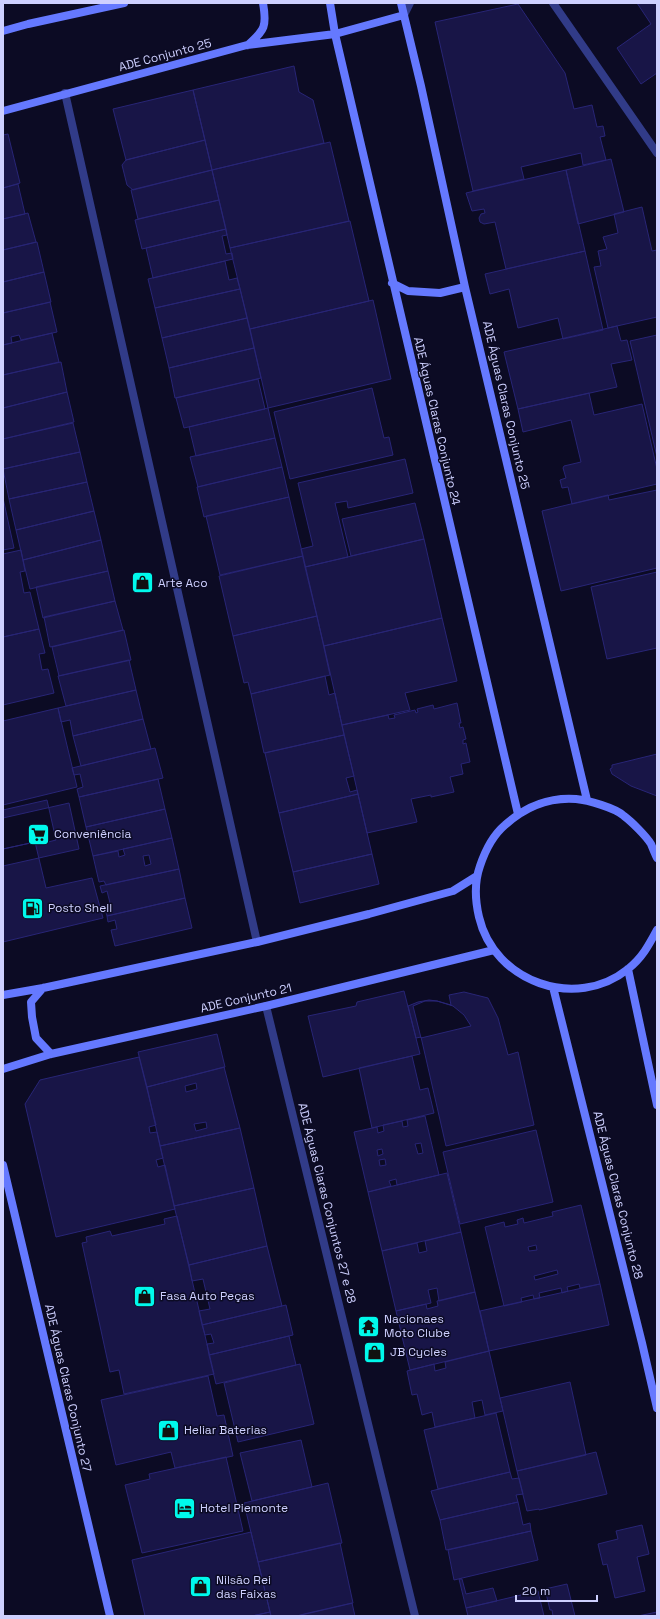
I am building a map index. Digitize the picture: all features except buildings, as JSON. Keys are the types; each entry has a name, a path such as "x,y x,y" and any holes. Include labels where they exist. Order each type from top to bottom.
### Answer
{"street":[{"path":"3,31 124,3"},
{"path":"247,45 262,33 266,18 264,3"},
{"name":"ADE Águas Claras Conjunto 24","path":"330,3 335,34 392,282 518,814"},
{"name":"ADE Águas Claras Conjunto 25","path":"401,3 421,86 465,287 587,800"},
{"path":"404,15 410,3"},
{"path":"553,3 657,153"},
{"name":"ADE Conjunto 25","path":"3,111 247,45 335,34 404,15"},
{"path":"65,93 257,942"},
{"path":"392,282 408,291 440,294 465,287"},
{"path":"657,858 654,842 623,814 587,800 563,798 539,803 518,814 498,831 485,852 477,876 476,902 482,927 494,950 510,968 531,980 553,987 580,988 605,982 628,969 646,950 657,930"},
{"path":"3,995 43,988 257,942 369,914 453,891 477,876"},
{"name":"ADE Conjunto 21","path":"3,1069 51,1054 266,1006 494,950"},
{"path":"628,969 657,1105"},
{"name":"ADE Águas Claras Conjunto 28","path":"553,987 657,1408"},
{"path":"43,988 31,1002 32,1017 36,1038 51,1054"},
{"name":"ADE Águas Claras Conjuntos 27 e 28","path":"266,1006 415,1616"},
{"name":"ADE Águas Claras Conjunto 27","path":"3,1165 110,1616"}],"place":[{"name":"Arte Aco","path":"143,583"},
{"name":"Conveniência","path":"39,834"},
{"name":"Posto Shell","path":"33,908"},
{"name":"Fasa Auto Peças","path":"145,1296"},
{"name":"Nacionaes Moto Clube","path":"368,1326"},
{"name":"JB Cycles","path":"375,1352"},
{"name":"Heliar Baterias","path":"168,1430"},
{"name":"Hotel Piemonte","path":"184,1508"},
{"name":"Nilsão Rei das Faixas","path":"201,1587"}]}
